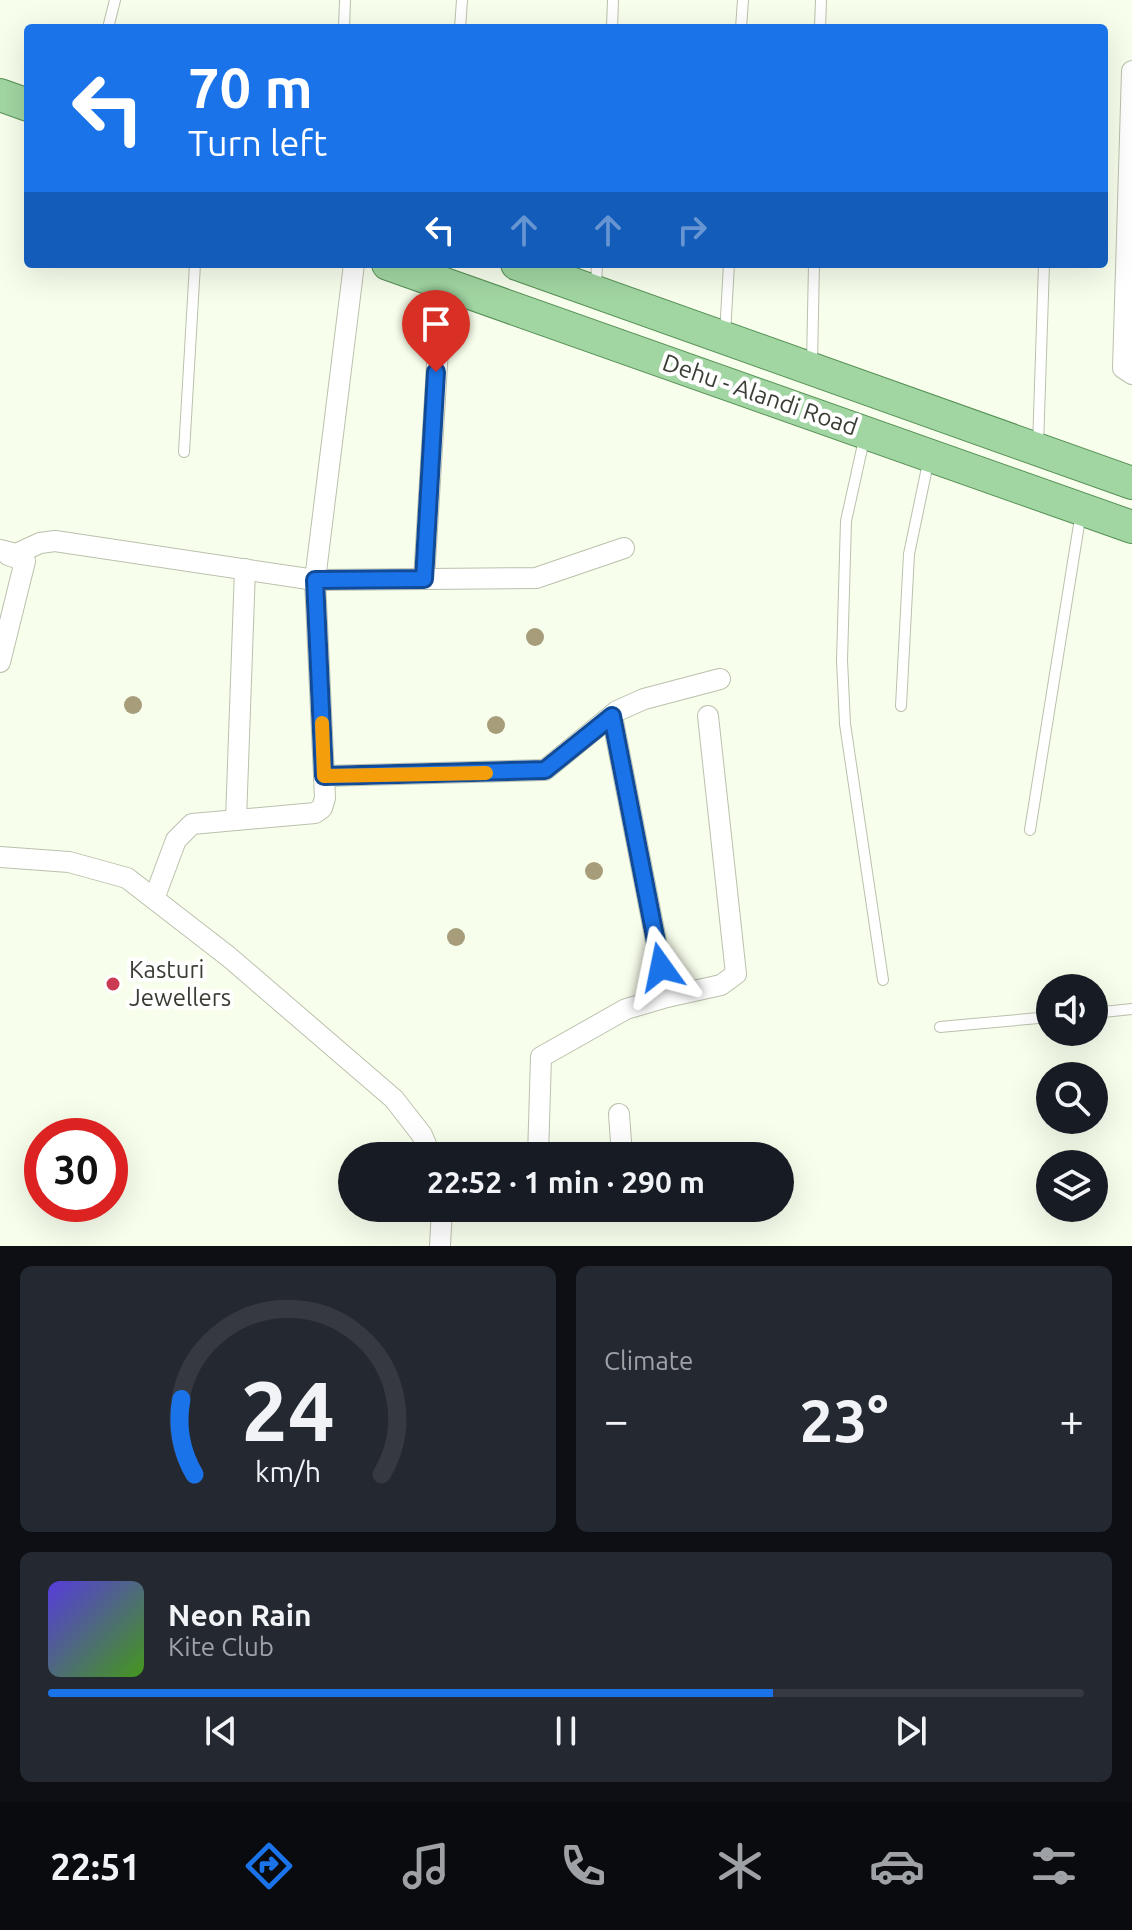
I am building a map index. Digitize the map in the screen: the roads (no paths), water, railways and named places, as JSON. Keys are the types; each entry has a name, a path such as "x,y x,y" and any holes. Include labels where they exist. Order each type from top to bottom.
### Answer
{"main road":[{"path":"0,95 24,104"},
{"name":"Dehu - Alandi Road","path":"399,268 1132,527"},
{"name":"Dehu - Alandi Road","path":"540,268 596,278 725,338 1132,483"}],"street":[{"path":"1132,71 1123,368 1132,374"},
{"path":"154,899 182,831 192,824 315,813 322,808 325,798 315,580 354,268"},
{"path":"424,579 442,283"},
{"path":"0,551 16,554 40,543 55,541 315,580 536,578 624,548"},
{"path":"0,551 25,561 0,662"},
{"path":"236,820 245,569"},
{"path":"324,776 545,770 612,716 644,699 720,679"},
{"path":"612,716 667,997"},
{"path":"538,1142 541,1057 626,1009 721,985 736,974 708,716"},
{"path":"0,857 89,866 127,878 229,957 394,1099 425,1142"},
{"path":"619,1114 621,1142"},
{"path":"440,1246 442,1222"},
{"path":"446,1222 456,1246"}],"lane":[{"path":"109,24 115,0"},
{"path":"344,24 345,0"},
{"path":"460,24 462,0"},
{"path":"612,24 613,0"},
{"path":"741,24 743,0"},
{"path":"820,24 821,0"},
{"path":"184,452 195,268"},
{"path":"725,338 729,268"},
{"path":"812,368 814,268"},
{"path":"1038,449 1044,268"},
{"path":"866,433 846,521 842,660 845,724 883,980"},
{"path":"901,706 909,554 929,455"},
{"path":"1030,830 1082,509"},
{"path":"1108,1012 1132,1009"},
{"path":"940,1027 1036,1018"}],"place":[{"name":"Kasturi Jewellers","path":"113,984"}]}
